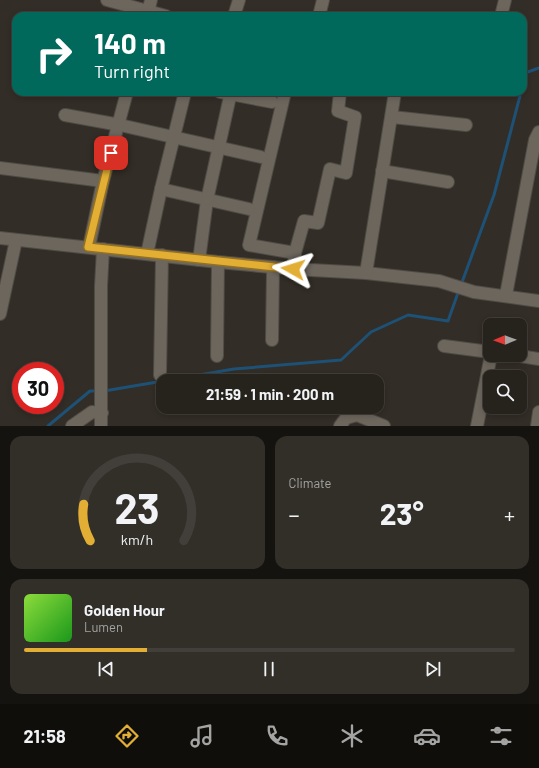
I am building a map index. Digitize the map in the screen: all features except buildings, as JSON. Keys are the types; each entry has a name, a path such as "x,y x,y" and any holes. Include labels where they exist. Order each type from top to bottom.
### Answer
{"street":[{"path":"107,0 149,9"},
{"path":"235,12 239,0"},
{"path":"320,12 323,0"},
{"path":"502,12 505,0"},
{"path":"88,247 103,181 120,125 126,96"},
{"path":"147,254 161,189 184,96"},
{"path":"199,260 207,200 219,147 227,96"},
{"path":"242,96 272,102"},
{"path":"284,96 249,245 295,253"},
{"path":"293,269 295,253 304,221 318,223 330,169 346,174 355,117 338,111 340,96"},
{"path":"366,273 394,96"},
{"path":"65,114 261,157"},
{"path":"392,116 466,126"},
{"path":"506,295 535,140 539,132"},
{"path":"0,168 103,181"},
{"path":"382,171 448,182"},
{"path":"161,189 249,209"},
{"path":"0,238 218,262 293,269 366,273 439,281 474,292 506,295 539,301"},
{"path":"0,314 16,240"},
{"path":"101,426 101,286 103,249"},
{"path":"160,374 162,255"},
{"path":"217,356 218,262"},
{"path":"272,340 273,267"},
{"path":"444,346 483,351"},
{"path":"527,357 539,359"},
{"path":"477,426 490,362"},
{"path":"72,426 92,412 102,413"},
{"path":"537,426 539,412"},
{"path":"340,426 346,418 357,415 384,426"}],"waterway":[{"path":"527,72 539,68"},
{"path":"461,285 494,195 520,96"},
{"path":"104,391 234,369 341,360 371,332 408,315 448,321 459,290"},
{"path":"48,426 90,391 98,391"}],"route":[{"path":"111,153 88,247 293,269"}]}
